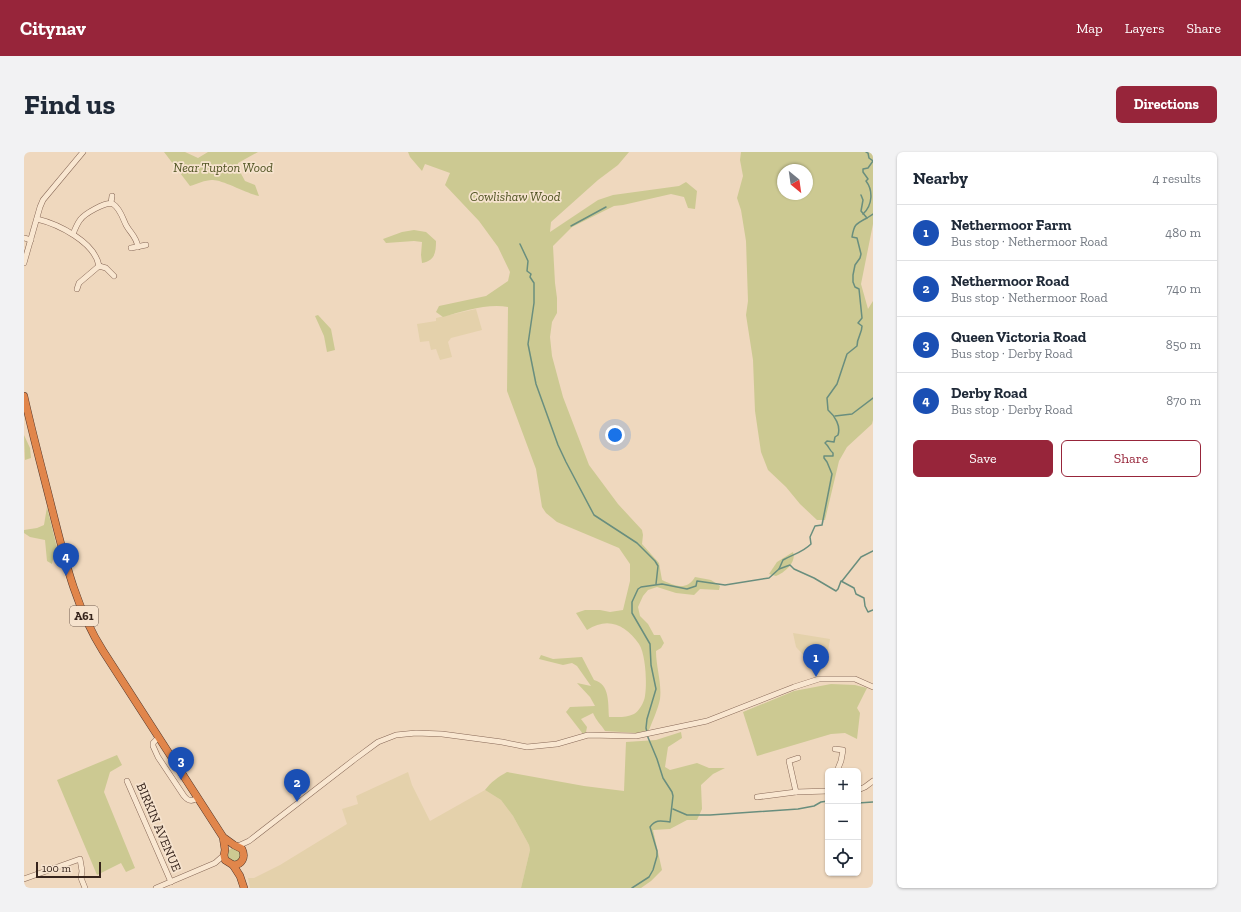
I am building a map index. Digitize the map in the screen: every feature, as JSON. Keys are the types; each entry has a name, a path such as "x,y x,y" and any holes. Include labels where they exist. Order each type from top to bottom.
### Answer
{"highway":[{"name":"A61","path":"24,396 69,575 94,636 158,738 223,837 236,845"},
{"name":"A61","path":"223,837 225,852"},
{"path":"240,876 244,855 243,851 236,845 229,847 225,852 230,864 240,876 244,888"},
{"path":"230,864 239,864 242,862"}],"street":[{"path":"24,263 40,207 45,196 83,152"},
{"path":"111,203 112,196"},
{"path":"73,234 80,219 84,215 105,204 111,203"},
{"path":"111,203 118,210 126,225 134,234 138,247"},
{"path":"37,218 73,234 84,242 97,258 99,266"},
{"path":"24,238 31,240"},
{"path":"131,248 146,245"},
{"path":"99,266 106,268 114,276"},
{"path":"73,280 78,286 99,266"},
{"path":"236,845 249,841 378,742 396,735 416,733 453,735 528,747 557,744 588,735 636,736 707,722 794,687 819,679 855,679 873,686"},
{"path":"158,738 152,746 158,757 187,800 191,801 197,798"},
{"path":"835,750 843,750 838,768"},
{"path":"796,792 789,761 798,758"},
{"name":"BIRKIN AVENUE","path":"127,781 169,885"},
{"path":"861,789 873,781"},
{"path":"756,796 825,791"},
{"path":"243,851 249,841"},
{"path":"156,888 169,885 215,863 225,852"},
{"path":"24,880 80,859 82,871 81,878 85,888"},
{"path":"215,863 230,864"}],"shaded area":[{"path":"476,309 482,330 451,338 448,342 452,357 440,360 436,349 431,350 429,341 420,342 417,324 436,321 436,318"},
{"path":"793,633 830,639 828,651 820,673 796,647"},
{"path":"408,772 412,785 430,821 485,790 501,800 513,816 529,845 530,850 521,888 250,888 248,878 254,878 280,865 347,824 342,809 358,804 356,796"}],"green space":[{"name":"Near Tupton Wood","path":"164,152 185,152 198,158 208,152 258,152 238,163 238,168 245,181 255,185 259,196 216,180 190,186"},
{"name":"Cowlishaw Wood","path":"408,152 629,152 618,165 598,180 551,222 550,232 598,200 613,195 679,186 686,182 697,191 695,209 688,208 684,197 671,194 614,206 572,227 553,246 557,313 552,322 550,337 552,356 563,397 589,465 618,504 642,530 642,544 659,563 662,580 672,584 684,586 695,577 711,580 720,586 719,590 700,589 694,595 676,593 657,587 648,590 643,596 638,607 640,616 648,624 654,635 660,635 664,643 661,648 656,651 660,699 649,730 637,733 605,731 593,713 581,719 587,727 586,732 583,734 566,712 570,707 595,706 590,697 577,683 591,686 577,666 572,663 563,665 539,659 541,655 553,659 582,657 594,680 599,682 606,690 609,717 625,717 634,714 644,701 646,677 643,655 639,644 634,637 622,628 609,623 595,626 587,630 576,613 585,610 610,612 623,610 630,581 630,564 619,548 557,522 546,513 542,507 536,469 507,391 508,307 484,307 443,317 436,312 439,306 486,296 508,281 510,272 498,247 479,221 445,185 450,173 425,164 422,171 410,157"},
{"path":"741,152 873,152 873,224 861,284 868,309 873,301 873,420 872,424 847,447 839,461 825,520 817,520 768,470 761,452 755,411 753,360 746,315 748,301 746,241 741,210 737,198 743,176 740,160"},
{"path":"414,230 426,232 436,241 434,255 426,262 422,263 422,242 414,241 386,243 383,239 402,232"},
{"path":"318,315 331,329 335,350 327,352 324,336 315,316"},
{"path":"24,435 30,448 31,458 25,460"},
{"path":"47,507 59,556 54,554 52,564 47,561 45,540 30,537 24,533 24,530 37,528 44,525"},
{"path":"793,552 793,560 786,570 776,576 769,574 777,562"},
{"path":"831,684 855,685 867,688 857,708 860,713 857,739 845,733 831,734 757,756 743,712 794,691"},
{"path":"681,732 682,738 668,747 665,767 670,770 697,763 709,768 725,768 713,774 701,785 702,809 697,820 687,820 670,829 653,830 662,870 651,881 641,888 521,888 530,850 529,845 513,816 501,800 485,790 490,785 507,772 584,786 624,791 626,742 656,740"},
{"path":"117,755 122,765 110,772 104,792 135,868 126,872 121,863 97,875 57,780"},
{"path":"234,848 239,850 241,855 239,860 234,862 229,860 227,855 229,850"}],"waterway":[{"path":"863,214 869,206 871,198 870,189 866,181 868,179 863,172 863,169 868,168 873,161 869,158 868,153 866,152"},
{"path":"779,569 783,560 811,544 810,537 815,526 822,525 832,474 824,456 833,456 833,453 825,443 827,441 834,442 835,437 839,432 837,421 828,410 827,398 837,384 847,354 857,346 862,329 862,326 858,323 862,318 859,289 855,287 853,282 855,265 861,254 857,238 852,237 856,225 867,218 861,211 863,200 861,195"},
{"path":"571,226 606,207"},
{"path":"867,218 873,214"},
{"path":"520,244 528,261 527,271 531,274 530,277 534,283 534,303 528,344 536,384 558,445 594,515 637,543 655,561 658,566 656,584"},
{"path":"835,416 852,414 873,398"},
{"path":"842,581 861,557 873,551"},
{"path":"647,732 647,719 656,689 651,665 650,644 632,613 632,602 638,589 641,587 662,584 687,589 696,586 697,581 725,585 769,578 779,569 790,565 794,569 814,578 836,591 841,581 854,588 856,594 864,598 865,606 868,612 873,610"},
{"path":"632,888 649,877 653,870 657,851 650,827 652,824 657,822 670,822 673,796 663,778 647,735"},
{"path":"673,809 687,815 710,815 798,809 814,806 825,801"},
{"path":"861,803 873,802"}],"place":[{"name":"Derby Road","path":"66,576"},
{"name":"Nethermoor Farm","path":"816,677"},
{"name":"Queen Victoria Road","path":"181,780"},
{"name":"Nethermoor Road","path":"297,802"}]}
